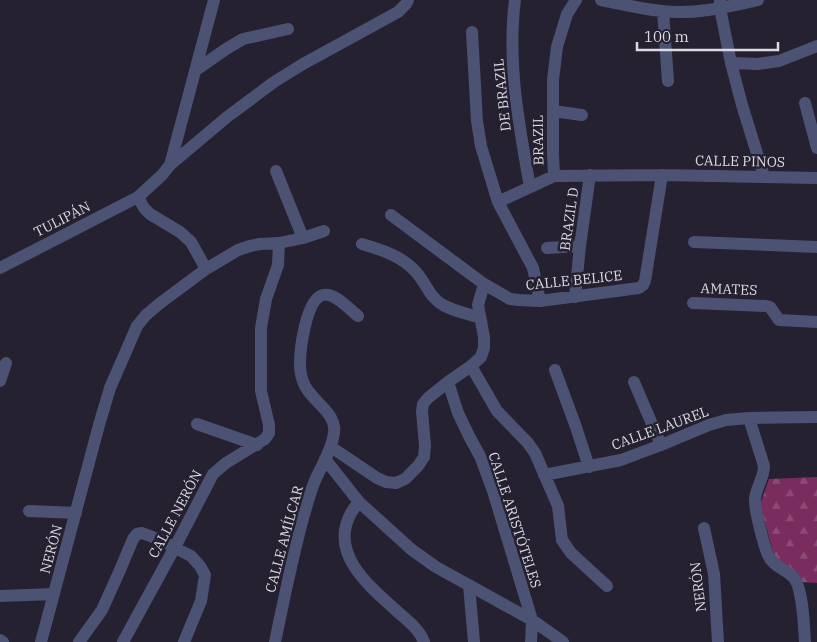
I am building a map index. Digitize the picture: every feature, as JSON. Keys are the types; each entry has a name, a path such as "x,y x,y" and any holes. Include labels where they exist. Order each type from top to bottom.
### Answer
{"street":[{"path":"170,165 214,0"},
{"name":"TULIPÁN","path":"0,268 138,198 170,165 227,117 274,82 398,12 408,0"},
{"name":"DE BRAZIL","path":"515,0 512,44 516,97 520,136 530,187"},
{"name":"BRAZIL","path":"576,0 567,14 557,47 553,80 554,176 662,175"},
{"path":"601,0 663,12 690,12 720,4 758,0"},
{"path":"720,4 731,63 764,176"},
{"path":"663,12 668,81"},
{"path":"196,70 226,48 243,39 288,29"},
{"path":"472,32 477,121 481,146 498,202 533,268 540,301"},
{"path":"731,63 758,64 779,61 817,46"},
{"path":"805,103 817,148"},
{"path":"553,111 582,115"},
{"path":"276,171 303,238"},
{"name":"BRAZIL D","path":"574,297 590,175"},
{"name":"CALLE PINOS","path":"662,175 817,178"},
{"name":"CALLE BELICE","path":"391,215 484,284 510,299 540,301 639,288 645,281 662,175"},
{"path":"498,202 554,176"},
{"path":"138,198 150,214 180,232 191,242 206,269 238,250 250,246 279,243 324,231"},
{"path":"694,242 817,247"},
{"path":"197,424 257,445 269,433 261,391 261,328 266,299 278,265 279,243"},
{"path":"362,244 388,252 402,260 416,272 434,298 444,306 480,318"},
{"path":"547,248 580,246"},
{"name":"NERÓN","path":"41,642 110,388 137,326 159,304 206,269"},
{"path":"331,447 386,482 396,483 405,479 418,466 424,457 426,446 423,404 428,398 481,357 484,348 484,337 478,305 484,284"},
{"name":"CALLE AMÍLCAR","path":"275,642 292,561 308,500 317,475 331,447 334,427 332,419 306,387 302,376 300,365 304,329 313,304 319,296 327,294 334,296 358,316"},
{"name":"AMATES","path":"693,303 766,306 770,307 779,320 817,322"},
{"path":"0,381 6,363"},
{"path":"471,366 497,411 528,443 535,453 558,506 562,540 571,553 607,586"},
{"path":"555,370 589,467"},
{"name":"CALLE ARISTÓTELES","path":"448,382 458,412 480,456 493,491 532,620 531,642"},
{"path":"634,382 660,445"},
{"name":"CALLE LAUREL","path":"544,475 621,460 726,420 817,417"},
{"path":"749,418 764,466 764,474 755,498 755,506 768,554 772,562 794,578 799,590 804,618 805,642"},
{"name":"CALLE NERÓN","path":"123,642 213,474 226,462 257,445"},
{"path":"325,459 359,502 412,550 436,567 532,620 563,642"},
{"path":"359,502 350,514 345,531 345,544 352,562 364,580 412,624 424,642"},
{"path":"29,511 76,513"},
{"name":"NERÓN","path":"704,528 714,574 718,642"},
{"path":"79,642 102,610 133,539 137,534 142,533 192,556 204,575 201,601 184,642"},
{"path":"469,585 474,642"},
{"path":"0,596 54,594"}],"green space":[{"path":"817,477 817,583 802,582 774,555 760,505 769,479"}]}
